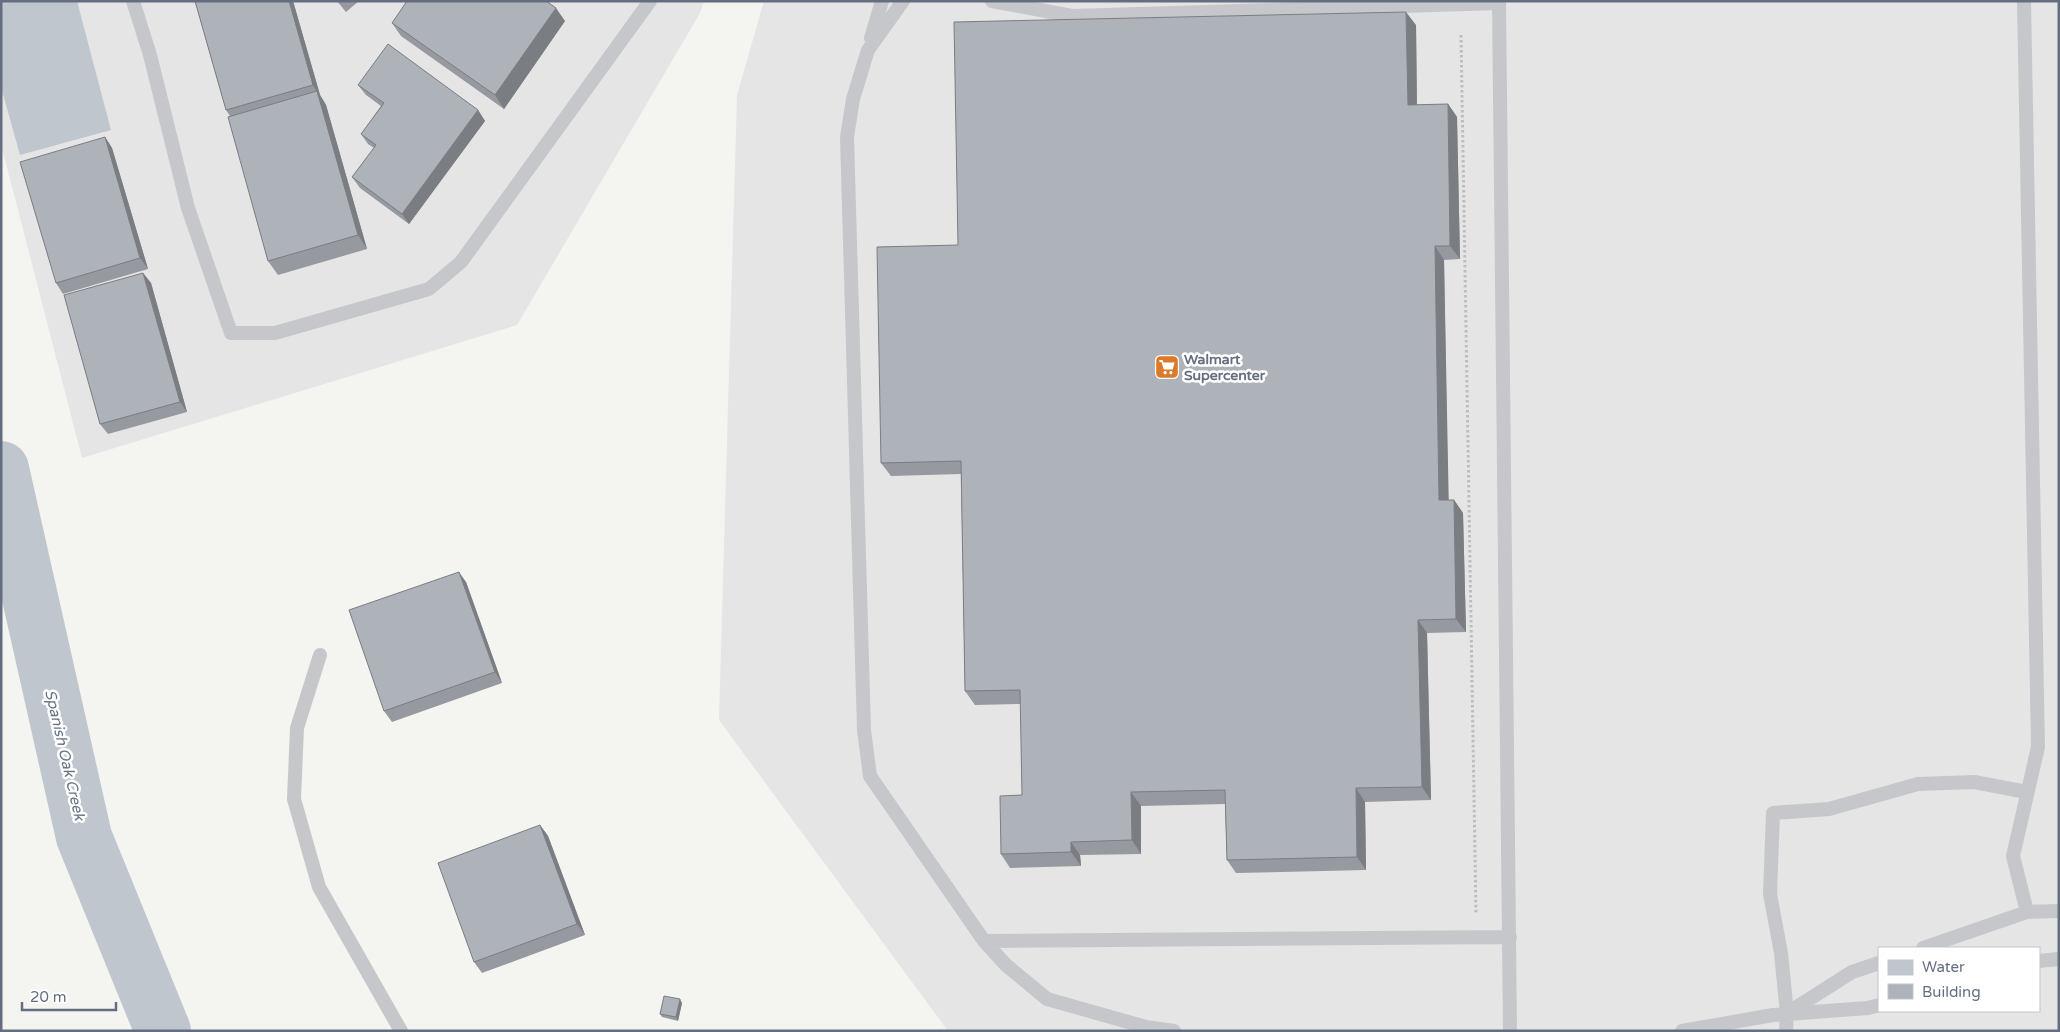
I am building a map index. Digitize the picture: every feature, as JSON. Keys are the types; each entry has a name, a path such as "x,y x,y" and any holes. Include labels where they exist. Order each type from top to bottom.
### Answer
{"lane":[{"path":"133,1 150,55 188,208 231,333 275,334 429,289 461,262 643,4"},
{"path":"882,1 853,99 847,137 864,730 870,776 984,941 1006,965 1047,999 1146,1027 1174,1031"},
{"path":"868,50 903,1"},
{"path":"992,1 1072,16 1499,2 1510,1031"},
{"path":"2024,1 2038,747 2013,856 2027,912"},
{"path":"320,655 297,728 294,799 319,887 401,1031"},
{"path":"1786,1031 1787,1014 1781,953 1770,894 1773,813 1828,809 1918,784 1974,782 2027,792"},
{"path":"1926,947 2027,912 2059,911"},
{"path":"984,941 1510,937"},
{"path":"2040,961 2059,959"},
{"path":"1787,1014 1852,972 1878,963"},
{"path":"1682,1031 1787,1014 1868,1008 1878,1005"}],"path":[{"path":"1461,35 1476,913"}],"shaded area":[{"path":"1,1 704,1 700,13 517,325 82,458 1,144"},
{"path":"764,1 2059,1 2059,1031 948,1031 719,720 737,95"}],"water":[{"path":"1,1 77,1 111,130 20,155 1,87"}],"building":[{"path":"195,1 289,1 313,85 226,110"},
{"path":"407,1 546,1 556,8 495,95 392,23"},
{"name":"Walmart Supercenter","path":"1406,12 1408,105 1448,104 1450,246 1435,246 1439,500 1454,500 1456,619 1418,620 1422,787 1356,788 1357,857 1227,860 1225,790 1131,792 1132,840 1071,842 1071,852 1001,854 1000,796 1022,795 1020,690 965,691 961,461 881,463 877,247 958,245 954,22"},
{"path":"388,44 478,110 402,214 352,177 376,145 361,134 384,103 358,85"},
{"path":"317,91 358,235 268,261 228,117"},
{"path":"105,137 140,258 56,283 20,162"},
{"path":"143,273 180,402 100,424 64,295"},
{"path":"459,572 495,672 384,711 349,610"},
{"path":"540,825 577,924 474,962 438,863"},
{"path":"664,996 680,999 676,1017 660,1014"}],"waterway":[{"name":"Spanish Oak Creek","path":"1,469 84,837 163,1031"}],"place":[{"name":"Walmart Supercenter","path":"1167,367"}]}
